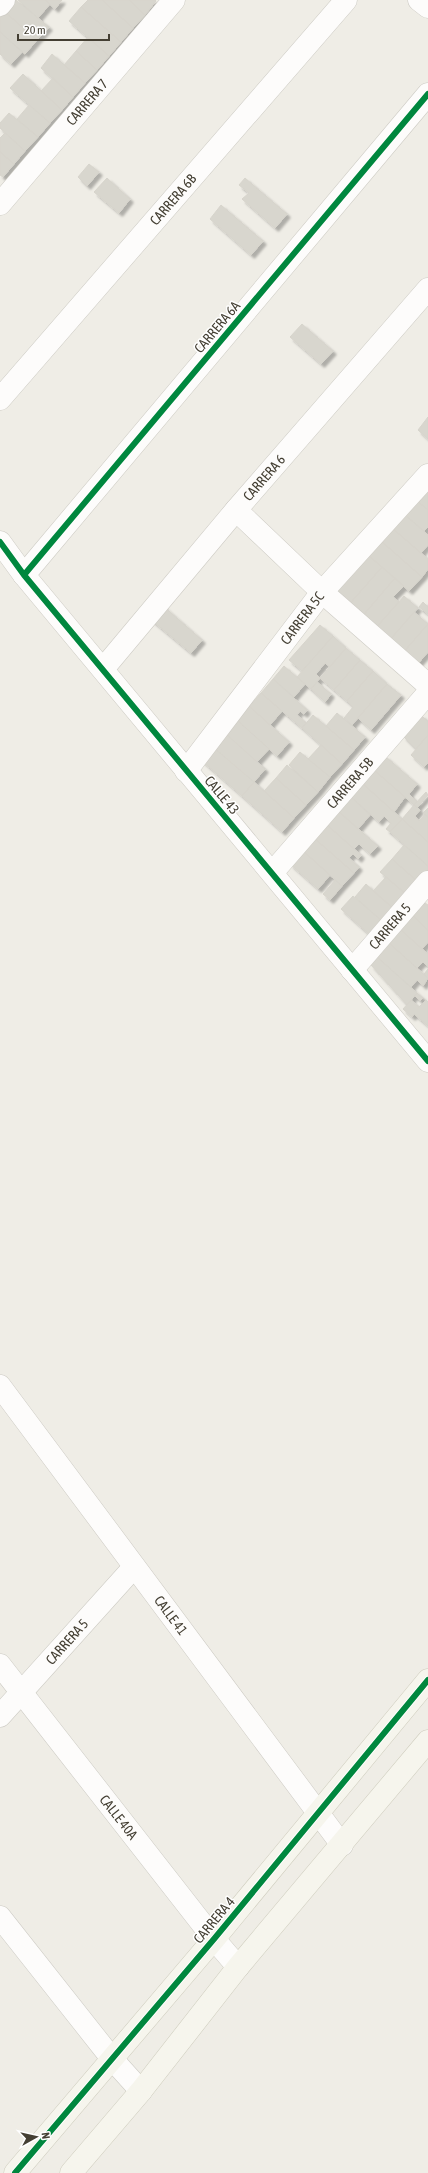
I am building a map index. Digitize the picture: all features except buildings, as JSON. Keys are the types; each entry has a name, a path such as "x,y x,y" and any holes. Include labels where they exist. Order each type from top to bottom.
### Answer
{"street":[{"path":"0,5 4,0"},
{"name":"CARRERA 7","path":"0,204 174,0"},
{"name":"CARRERA 6B","path":"0,400 346,0"},
{"path":"419,0 428,7"},
{"name":"CARRERA 6A","path":"24,575 428,94"},
{"name":"CARRERA 6","path":"103,669 236,510 428,289"},
{"name":"CARRERA 5C","path":"186,771 322,592 428,474"},
{"path":"236,510 322,592 428,685"},
{"name":"CALLE 43","path":"0,542 24,575 428,1061"},
{"name":"CARRERA 5B","path":"272,873 428,693"},
{"name":"CARRERA 5","path":"352,970 428,882"},
{"name":"CALLE 41","path":"0,1386 342,1845"},
{"name":"CARRERA 5","path":"0,1716 134,1567"},
{"name":"CALLE 40A","path":"0,1665 214,1939 238,1967"},
{"name":"CARRERA 4","path":"15,2173 113,2060 428,1680"},
{"path":"71,2173 142,2091 238,1967 428,1741"},
{"path":"0,1917 113,2060 142,2091"}],"cycle path":[{"path":"24,575 428,94"},
{"path":"0,542 24,575 428,1061"},
{"path":"15,2173 214,1939 428,1680"}]}
